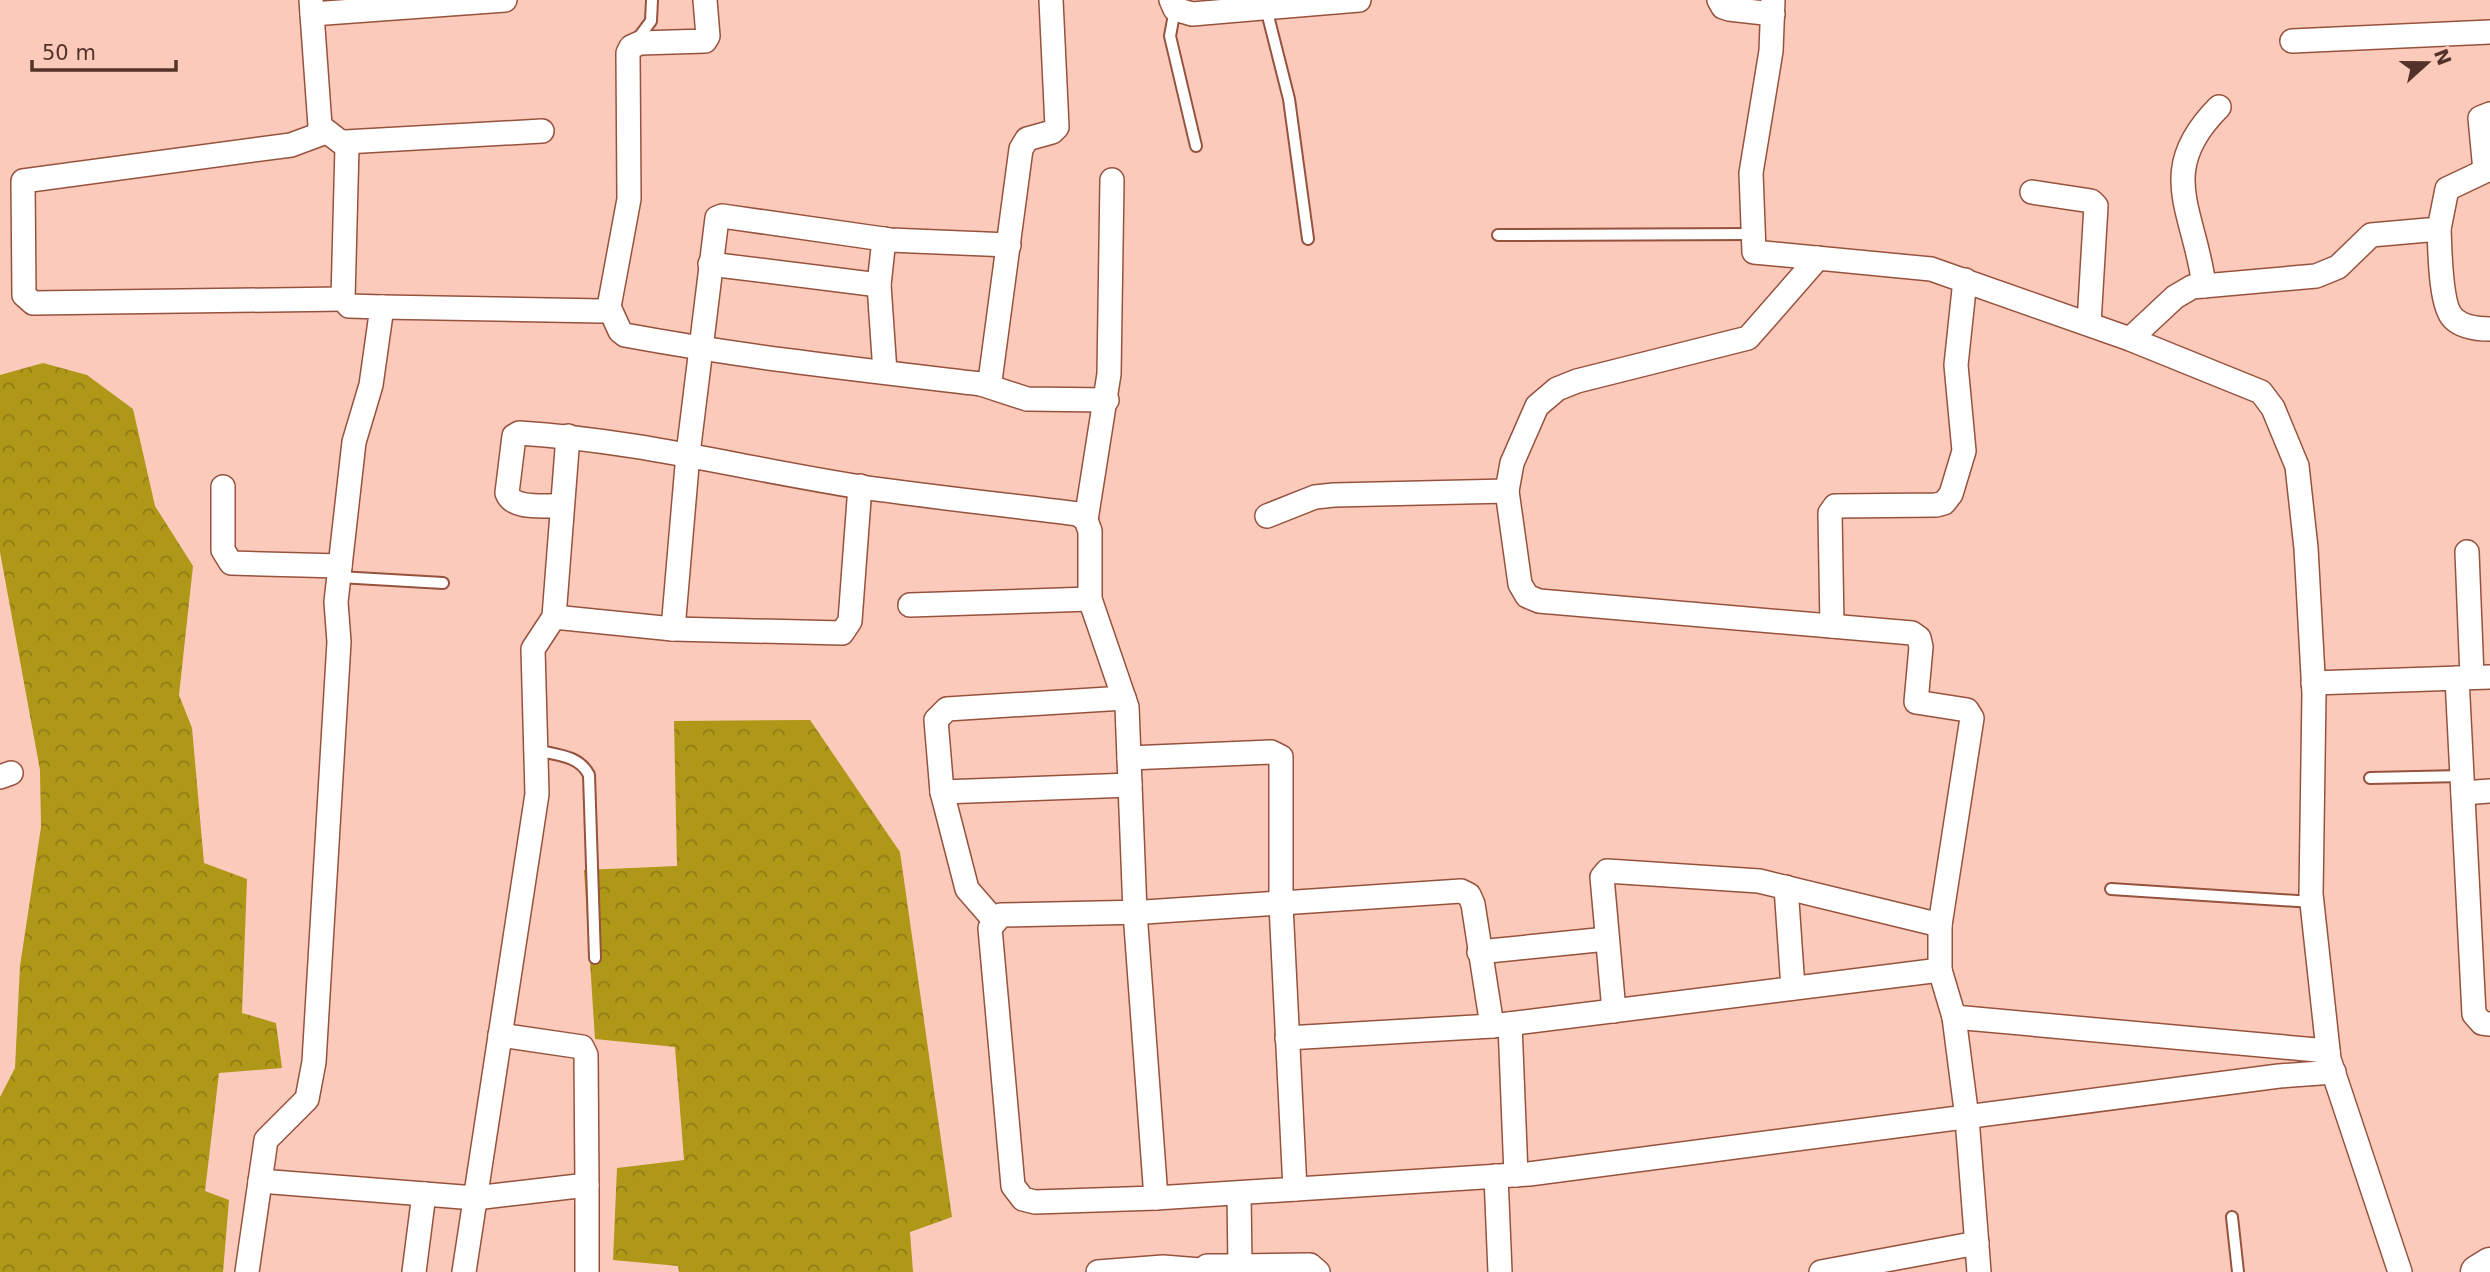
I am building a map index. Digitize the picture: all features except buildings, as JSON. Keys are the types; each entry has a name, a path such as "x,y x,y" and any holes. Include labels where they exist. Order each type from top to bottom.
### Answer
{"street":[{"path":"505,0 312,7 320,126 348,147 343,299 349,306 382,307 601,311 609,307"},
{"path":"705,0 708,36 705,41 640,43 631,47 628,53 629,199 609,307 620,331 625,335 700,349 981,384 1027,399 1107,400"},
{"path":"981,384 989,381 993,372 1023,143 1052,132 1057,127 1051,0"},
{"path":"1173,5 1192,14 1359,0"},
{"path":"1720,0 1723,7 1729,9 1773,7 1771,51 1751,173 1754,252 1931,269 2089,323 2261,392 2273,408 2297,466 2306,548 2313,683 2312,902 2331,1062 2400,1272"},
{"path":"2292,41 2490,32"},
{"path":"2204,286 2201,260 2185,210 2182,182 2184,160 2191,140 2219,107"},
{"path":"2490,114 2480,118 2485,171 2447,189 2439,229 2446,306 2451,317 2477,329 2490,329"},
{"path":"343,299 33,303 24,295 23,181 335,137 542,131"},
{"path":"1112,180 1107,400 1086,520 1090,531 1090,599 1124,698 1135,912 1156,1198"},
{"path":"2032,192 2091,201 2096,206 2089,323"},
{"path":"673,629 688,454 714,223 722,216 884,239 1009,245"},
{"path":"2130,339 2183,290 2316,275 2338,267 2371,235 2439,229"},
{"path":"884,239 879,285 885,372"},
{"path":"1818,258 1748,338 1557,388 1537,406 1512,463 1507,491 1520,584 1527,596 1539,601 1912,633 1919,638 1922,647 1916,702 1967,710 1972,718 1940,925 1940,970 1954,1017 1967,1118 1979,1272"},
{"path":"710,264 879,285"},
{"path":"1832,626 1830,513 1835,506 1936,505 1944,503 1951,494 1964,451 1956,365 1965,281"},
{"path":"247,1272 266,1140 307,1099 314,1062 339,642 336,602 354,442 371,385 382,307"},
{"path":"561,506 515,503 507,493 514,436 519,433 568,436 688,454 860,486 1078,514 1086,520"},
{"path":"464,1272 537,794 533,649 554,617 568,436"},
{"path":"554,617 673,629 842,633 850,621 860,486"},
{"path":"223,487 223,550 232,563 340,572"},
{"path":"1267,516 1315,497 1334,495 1507,491"},
{"path":"2467,552 2473,677 2462,784 2479,894 2474,1014 2482,1023 2490,1024"},
{"path":"910,605 1090,599"},
{"path":"2313,683 2473,677"},
{"path":"994,920 967,888 942,792 936,720 947,709 1124,698"},
{"path":"1129,758 1272,752 1281,757 1284,767 1281,905 1295,1189"},
{"path":"2462,784 2490,791"},
{"path":"942,792 1130,785"},
{"path":"1614,1011 1602,877 1607,871 1759,881 1940,925"},
{"path":"1786,887 1793,988"},
{"path":"1500,1272 1506,1176 1501,1025 1479,952 1473,904 1469,895 1461,891 1281,905 1001,915 994,920 990,928 1013,1186 1023,1199 1035,1202 1156,1198 1506,1176 2279,1076 2331,1062"},
{"path":"1479,952 1608,939"},
{"path":"1287,1038 1501,1025 1940,970"},
{"path":"1954,1017 2331,1062"},
{"path":"500,1035 582,1047 586,1055 587,1272"},
{"path":"260,1181 475,1198 587,1185"},
{"path":"1239,1193 1240,1266"},
{"path":"414,1272 424,1194"},
{"path":"1821,1272 1977,1243"},
{"path":"2477,1272 2490,1264"},
{"path":"1098,1272 1163,1267 1199,1271 1207,1266 1310,1265 1318,1272"}],"lane":[{"path":"631,47 652,21 652,0"},
{"path":"1173,5 1170,36 1196,146"},
{"path":"1266,8 1289,99 1308,239"},
{"path":"1497,235 1752,234"},
{"path":"340,572 443,583"},
{"path":"536,750 575,759 584,766 589,775 595,958"},
{"path":"2370,778 2462,784"},
{"path":"2111,889 2312,902"},
{"path":"2232,1217 2238,1272"}],"green space":[{"path":"43,363 87,375 133,409 155,506 193,566 179,695 192,728 204,863 247,879 242,1013 276,1023 282,1068 219,1073 205,1191 229,1200 223,1272 0,1272 0,1097 15,1068 20,966 41,827 40,770 0,552 0,375"},
{"path":"810,720 900,852 952,1217 910,1232 913,1272 679,1272 678,1266 613,1260 617,1168 684,1160 675,1047 595,1039 584,870 677,866 674,721"}]}
